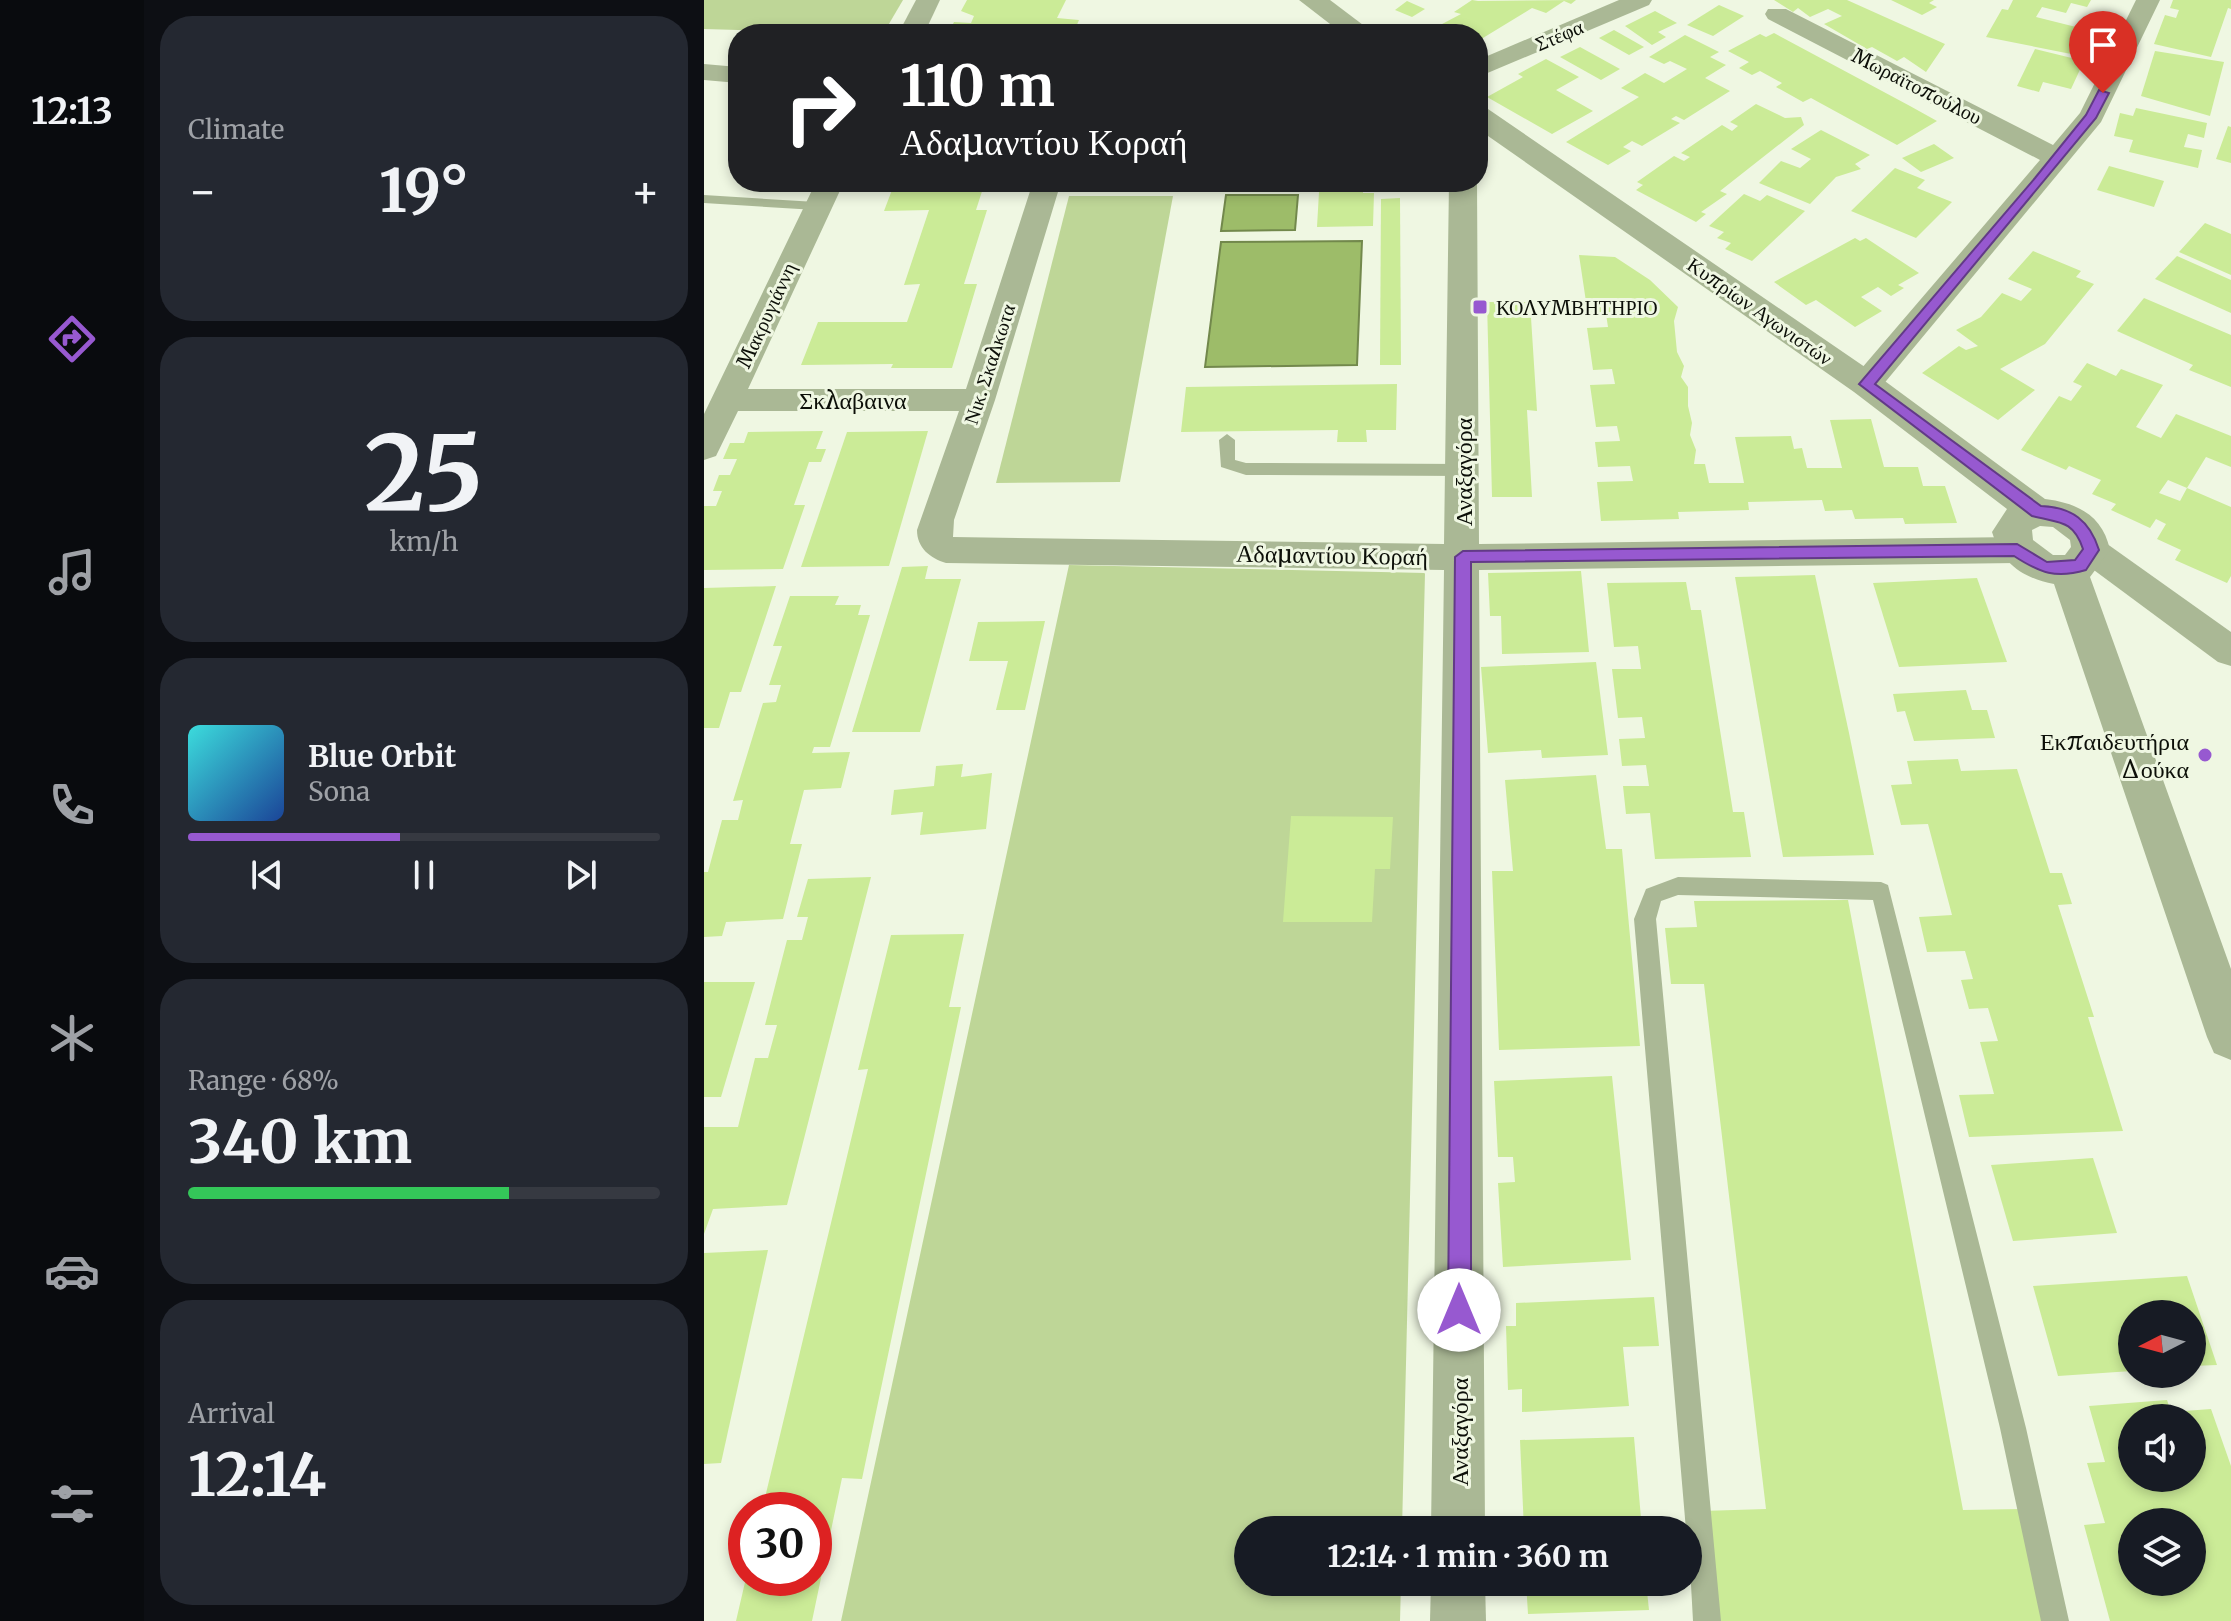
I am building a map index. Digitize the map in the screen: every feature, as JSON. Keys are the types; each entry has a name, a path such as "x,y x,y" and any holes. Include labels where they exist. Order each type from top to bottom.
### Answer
{"street":[{"path":"916,24 928,0"},
{"path":"1312,0 1347,24"},
{"name":"Στέφα","path":"1488,65 1640,0"},
{"path":"1866,384 2092,116 2148,0"},
{"name":"Μωραϊτοπούλου","path":"1777,14 2057,158"},
{"path":"704,72 728,74"},
{"name":"Κυπρίων Αγωνιστών","path":"1488,127 1866,384 2037,512 2050,512 2076,522 2085,531 2080,560 2231,1037"},
{"name":"Νικ. Σκαλκωτα","path":"937,545 933,536 937,520 979,400 1044,192"},
{"name":"Αναξαγόρα","path":"1458,1516 1463,192"},
{"name":"Μακρυγιάννη","path":"704,448 823,194"},
{"name":"Σκλαβαινα","path":"727,400 979,400"},
{"path":"2017,550 2011,535 2012,527 2017,520 2037,512"},
{"name":"Αδαμαντίου Κοραή","path":"937,545 957,552 1463,557 2017,550"},
{"name":"Κυπρίων Αγωνιστών","path":"2017,550 2043,567 2080,560 2231,652"},
{"path":"1458,1596 1458,1621"}],"lane":[{"path":"704,199 823,194"},
{"path":"1227,440 1227,463 1246,469 1464,470"},
{"path":"1707,1621 1645,919 1653,895 1678,886 1881,891 2013,1428 2055,1621"}],"shaded area":[{"path":"704,0 903,0 889,24 728,24 728,30 704,29"},
{"path":"1226,195 1298,195 1295,230 1221,231"},
{"path":"1069,196 1173,196 1120,482 996,483"},
{"path":"1362,241 1357,365 1205,367 1221,242"},
{"path":"1069,565 1425,573 1402,1516 1234,1516 1234,1596 1401,1596 1400,1621 841,1621"}],"building":[{"path":"967,0 1066,0 1057,18 1079,20 1077,24 953,24 971,23 974,16 961,11"},
{"path":"1472,0 1576,0 1571,4 1564,1 1546,13 1532,8 1488,35 1488,24 1442,24 1461,14 1454,12"},
{"path":"1774,0 1847,0 1945,44 1926,72 1904,57 1897,61 1872,47 1867,49 1824,24 1842,16 1828,9 1810,17 1798,8 1793,12"},
{"path":"1891,0 1934,0 1929,3 1937,7 1922,15"},
{"path":"2013,0 2091,0 2087,7 2071,3 2066,13 2042,7 2036,17 2084,29 2071,54 1986,37 2002,9 2008,10"},
{"path":"2173,0 2231,0 2231,9 2228,8 2211,57 2154,44 2165,15 2176,18 2179,10 2170,8"},
{"path":"1407,1 1425,9 1412,17 1395,10"},
{"path":"1719,5 1744,16 1713,36 1687,25"},
{"path":"1655,11 1677,23 1658,32 1666,37 1652,45 1625,26"},
{"path":"1614,30 1644,47 1629,55 1599,38"},
{"path":"1774,33 1937,121 1897,145 1811,98 1803,102 1776,87 1782,83 1760,71 1752,75 1739,68 1749,62 1728,51 1760,34 1766,37"},
{"path":"1685,35 1719,52 1710,57 1726,65 1705,78 1730,91 1684,120 1676,116 1671,119 1680,123 1642,146 1632,141 1623,147 1631,151 1608,165 1566,142 1639,97 1621,88 1645,73 1664,83 1687,69 1670,61 1664,64 1649,57"},
{"path":"1580,47 1620,69 1601,80 1560,57"},
{"path":"2035,49 2084,61 2071,89 2043,82 2039,92 2017,86"},
{"path":"2155,51 2224,62 2210,116 2141,96"},
{"path":"1546,59 1579,77 1556,90 1593,111 1552,134 1488,98 1523,77 1518,74"},
{"path":"1756,104 1785,118 1801,117 1804,125 1720,191 1727,194 1701,212 1706,214 1696,222 1636,190 1643,185 1637,182 1674,156 1684,161 1690,157 1681,153 1722,125 1732,131 1738,126 1730,122"},
{"path":"2136,108 2207,123 2204,138 2188,134 2184,147 2202,150 2198,168 2129,152 2133,140 2114,136 2120,113 2133,116"},
{"path":"2228,126 2231,127 2231,163 2216,159"},
{"path":"1821,130 1870,155 1855,164 1861,169 1836,177 1810,204 1759,183 1781,161 1800,168 1811,159 1791,149"},
{"path":"1934,144 1954,158 1921,172 1902,158"},
{"path":"2109,166 2164,181 2154,207 2097,190"},
{"path":"1895,168 1925,180 1917,188 1952,202 1916,238 1851,211"},
{"path":"891,192 982,192 976,210 987,210 964,284 977,284 952,368 891,368 893,364 801,365 818,322 907,322 920,284 904,285 929,210 884,211"},
{"path":"1319,192 1374,193 1373,226 1317,227"},
{"path":"1744,194 1760,201 1767,195 1805,211 1752,261 1725,249 1731,243 1717,238 1724,232 1709,226"},
{"path":"1400,198 1401,365 1380,365 1381,199"},
{"path":"2205,223 2231,234 2231,275 2179,252"},
{"path":"1855,238 1860,241 1866,238 1919,273 1898,285 1904,288 1891,296 1878,287 1861,297 1882,311 1855,327 1816,300 1806,305 1774,282"},
{"path":"2033,251 2081,271 2076,277 2094,284 2045,344 2000,369 2035,390 1998,420 1922,373 1959,346 1966,350 1978,346 1956,330 1981,317 2002,293 2021,301 2032,289 2008,279"},
{"path":"1579,255 1615,257 1650,280 1678,307 1674,321 1677,352 1684,366 1681,377 1688,387 1692,423 1690,435 1696,450 1694,464 1705,464 1709,483 1744,483 1735,437 1791,436 1794,449 1802,448 1807,468 1842,468 1830,420 1871,419 1884,467 1918,467 1923,486 1945,486 1957,523 1905,524 1903,518 1855,519 1852,510 1825,511 1822,500 1748,502 1749,510 1678,512 1679,519 1601,521 1597,482 1633,481 1630,466 1598,467 1595,442 1620,441 1617,426 1596,427 1590,385 1615,384 1612,369 1593,370 1587,328 1608,327 1606,314 1588,315"},
{"path":"2177,256 2231,280 2231,313 2155,279"},
{"path":"2144,298 2231,335 2231,387 2189,370 2193,365 2117,331"},
{"path":"1487,302 1530,302 1537,411 1527,410 1532,497 1492,497"},
{"path":"2087,363 2116,376 2121,369 2163,385 2136,427 2161,438 2176,414 2231,436 2231,467 2206,457 2187,488 2231,507 2231,576 2227,583 2175,560 2181,550 2157,539 2166,524 2156,519 2150,528 2111,510 2116,504 2092,494 2101,480 2069,466 2066,470 2021,450 2059,396 2071,401 2082,386 2073,382","holes":["2168,480 2187,488 2180,501 2159,493"]},
{"path":"1397,384 1396,430 1366,430 1367,442 1337,442 1338,430 1181,432 1186,387"},
{"path":"823,431 816,449 826,449 821,462 809,462 794,505 805,505 783,569 704,570 704,506 716,506 722,491 713,491 719,475 730,475 737,459 723,459 730,443 744,443 748,432"},
{"path":"928,431 889,566 801,567 847,432"},
{"path":"928,566 925,579 961,579 920,732 852,732 902,567"},
{"path":"1581,571 1589,652 1502,654 1501,616 1490,616 1488,573"},
{"path":"1815,575 1874,855 1783,857 1735,577"},
{"path":"1977,578 2007,662 1899,667 1873,583"},
{"path":"1686,582 1691,610 1701,610 1733,812 1744,812 1751,857 1655,859 1650,813 1626,814 1623,786 1649,786 1646,765 1622,766 1619,739 1645,738 1642,717 1618,718 1612,669 1641,669 1638,646 1614,647 1607,583"},
{"path":"776,586 741,692 730,692 719,728 704,728 704,588"},
{"path":"790,596 839,596 835,605 861,605 858,615 870,615 830,747 814,747 812,753 850,752 841,788 804,790 790,844 802,844 783,919 726,922 722,936 704,937 704,872 708,872 722,820 738,820 743,800 733,801 763,703 776,702 781,685 769,685 782,646 773,646"},
{"path":"1045,621 1025,710 996,710 1008,661 969,661 978,622"},
{"path":"1596,662 1608,755 1542,758 1541,750 1488,753 1481,667"},
{"path":"1966,690 1972,710 1987,710 1995,738 1914,741 1905,711 1897,712 1893,694"},
{"path":"1958,759 1961,771 2017,769 2050,873 2062,873 2072,904 2058,905 2094,1017 2088,1017 2123,1131 1969,1137 1959,1095 1994,1094 1980,1042 1998,1041 1988,1008 1969,1009 1961,980 1973,979 1965,951 1927,952 1919,917 1952,915 1928,824 1901,825 1891,785 1912,784 1907,761"},
{"path":"963,764 961,777 992,773 986,829 920,835 923,812 891,815 894,790 934,786 936,766"},
{"path":"1596,775 1606,849 1622,849 1640,1046 1499,1050 1492,871 1513,871 1505,780"},
{"path":"1291,816 1393,817 1390,869 1375,869 1372,922 1283,922"},
{"path":"871,877 787,1205 713,1209 704,1234 704,1127 738,1127 755,1058 768,1058 777,1025 765,1025 787,940 802,940 808,917 797,917 808,879"},
{"path":"1848,900 1963,1510 2021,1509 2045,1621 1713,1621 1702,1511 1766,1509 1704,984 1671,984 1665,928 1697,927 1694,901"},
{"path":"964,934 949,1007 961,1007 862,1479 842,1478 832,1526 832,1492 766,1492 868,1069 858,1070 891,935"},
{"path":"704,982 755,982 721,1097 704,1097"},
{"path":"1612,1076 1631,1260 1503,1267 1498,1183 1515,1182 1513,1157 1498,1157 1494,1081"},
{"path":"2093,1158 2117,1233 2013,1241 1991,1165"},
{"path":"768,1250 721,1463 704,1464 704,1253"},
{"path":"2187,1276 2195,1300 2118,1300 2118,1372 2058,1376 2033,1286"},
{"path":"1654,1297 1659,1346 1623,1347 1629,1406 1522,1412 1522,1389 1508,1390 1506,1326 1516,1326 1516,1303"},
{"path":"2206,1332 2217,1365 2206,1365"},
{"path":"2167,1400 2168,1404 2118,1404 2118,1492 2206,1492 2206,1409 2211,1409 2231,1466 2231,1621 2110,1621 2084,1525 2105,1523 2087,1463 2105,1462 2089,1406"},
{"path":"1634,1437 1641,1516 1523,1516 1520,1440"},
{"path":"742,1596 817,1596 812,1621 736,1621"},
{"path":"1527,1596 1648,1596 1649,1610 1528,1614"}],"place":[{"name":"ΚΟΛΥΜΒΗΤΗΡΙΟ","path":"1480,307"},
{"name":"Εκπαιδευτήρια Δούκα","path":"2205,755"}],"route":[{"path":"1459,1310 1463,557 2017,550 2043,567 2056,570 2080,566 2091,550 2090,540 2076,522 2050,512 2037,512 1866,384 2092,116 2103,93"}]}
